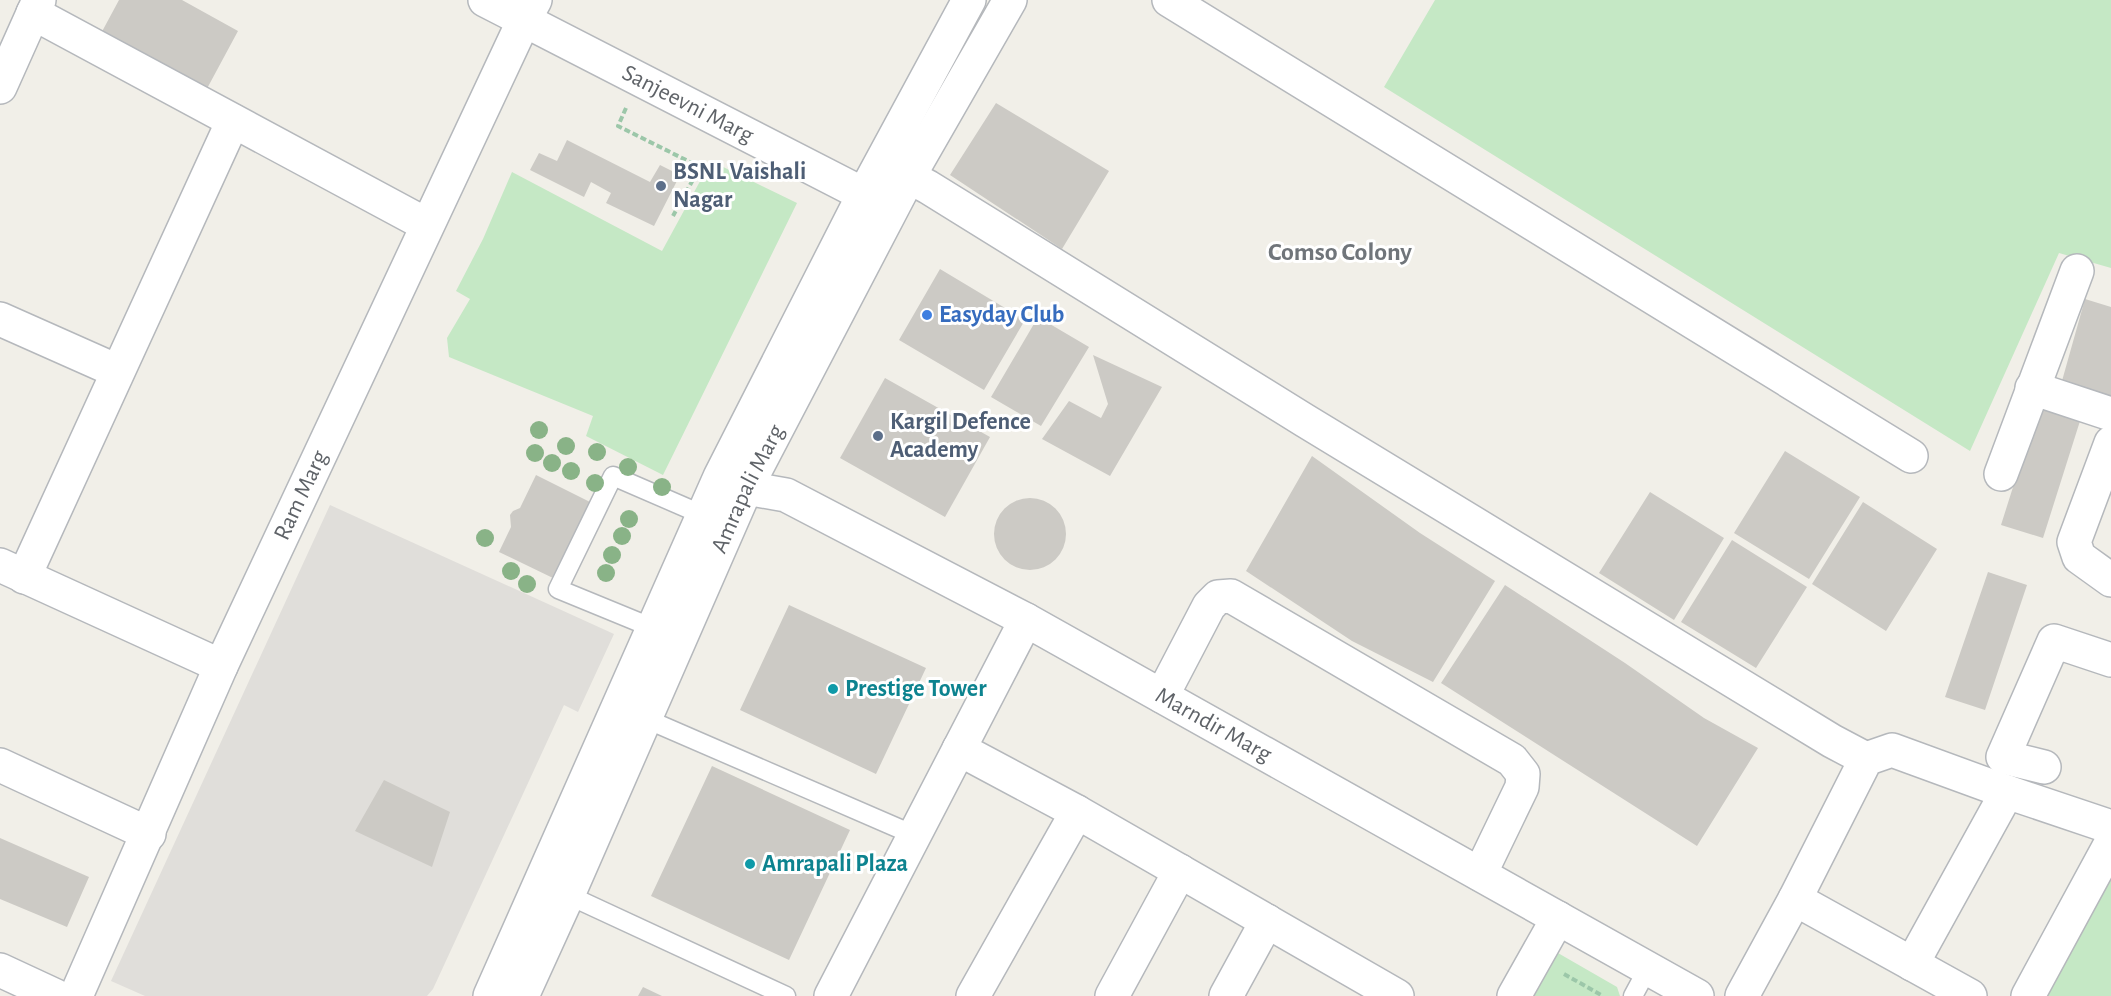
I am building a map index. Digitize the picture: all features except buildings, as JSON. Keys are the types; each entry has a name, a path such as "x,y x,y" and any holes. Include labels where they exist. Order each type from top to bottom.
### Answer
{"street":[{"name":"Sanjeevni Marg","path":"485,0 529,10 640,79 878,202"},
{"name":"Amrapali Marg","path":"522,996 644,718 733,483 895,169 969,0"},
{"name":"Amrapali Marg","path":"895,169 1010,0"},
{"path":"1169,0 1911,456"},
{"path":"0,87 36,6 233,121 427,225"},
{"name":"Ram Marg","path":"76,996 221,666 529,10"},
{"path":"221,666 12,571 117,371 233,121"},
{"path":"895,169 1791,717 1866,759"},
{"path":"2001,474 2077,271"},
{"path":"0,319 117,371"},
{"path":"2032,388 2111,414"},
{"path":"2111,443 2074,542 2079,557 2111,580"},
{"name":"Amrapali Marg","path":"490,996 703,516 733,483"},
{"name":"Marndir Marg","path":"733,483 786,495 1026,620 1558,918 1640,983 1697,996"},
{"path":"1162,696 1209,606 1218,597 1231,596 1512,760 1523,774 1522,787 1480,874"},
{"path":"831,996 1026,620"},
{"path":"2044,767 2003,757 2054,641 2111,660"},
{"path":"959,749 1077,812 1267,921 1386,993"},
{"path":"1742,996 1795,899 1866,759 1892,750 2111,827"},
{"path":"0,765 149,834"},
{"path":"1912,964 2007,792"},
{"path":"973,996 1077,812"},
{"path":"2028,996 2111,843"},
{"path":"1112,996 1180,872"},
{"path":"1795,899 1970,996"},
{"path":"1514,996 1558,918"},
{"path":"1226,996 1267,921"},
{"path":"0,970 56,996"}],"lane":[{"path":"653,628 558,589 613,476 703,516"},
{"path":"644,718 914,835"},
{"path":"568,895 786,996"}],"path":[{"path":"640,79 618,126 700,167 673,216"}],"shaded area":[{"path":"330,505 614,634 578,712 564,705 433,989 427,996 145,996 111,981"}],"green space":[{"path":"1435,0 2111,0 2111,268 2059,253 1970,451 1384,87"},
{"path":"711,161 797,203 663,475 586,436 593,416 449,357 447,338 470,299 456,291 483,239 512,172 662,251"},
{"path":"2111,854 2111,996 2036,996"},
{"path":"1551,949 1617,987 1620,996 1525,996"}],"place":[{"name":"BSNL Vaishali Nagar","path":"661,186"},
{"name":"Easyday Club","path":"927,315"},
{"name":"Kargil Defence Academy","path":"878,436"},
{"name":"Prestige Tower","path":"833,689"},
{"name":"Amrapali Plaza","path":"750,864"}],"district":[{"name":"Comso Colony","path":"1340,252"}]}
